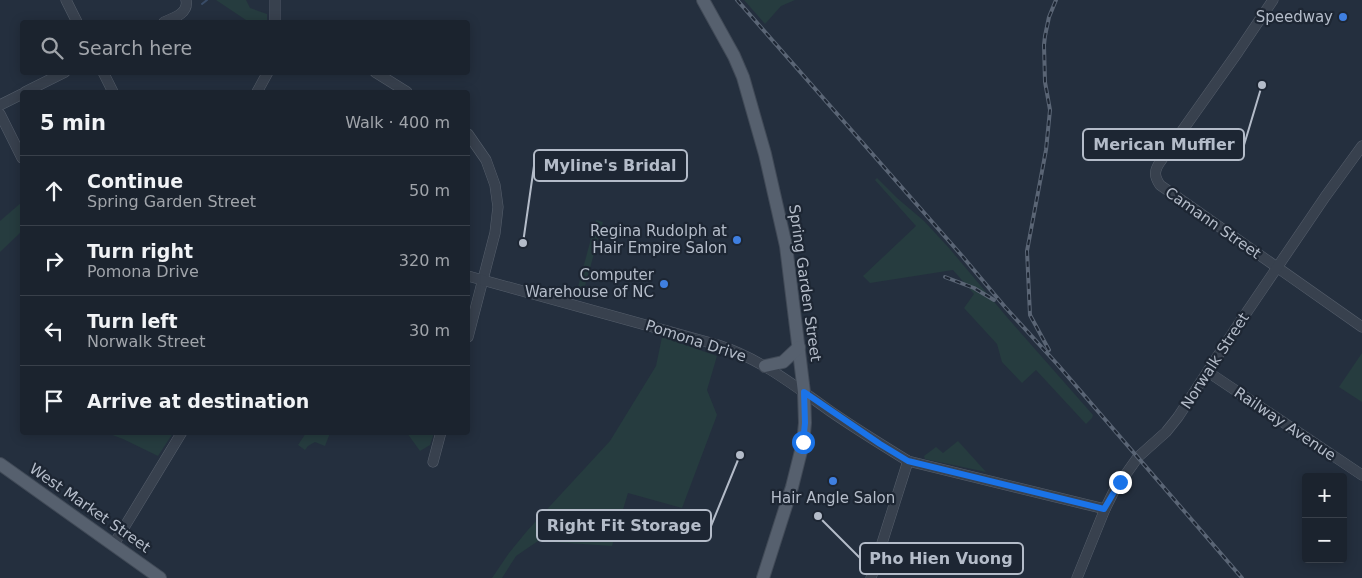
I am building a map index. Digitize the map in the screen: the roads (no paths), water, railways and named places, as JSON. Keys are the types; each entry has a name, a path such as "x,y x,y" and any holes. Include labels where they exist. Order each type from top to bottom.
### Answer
{"main road":[{"name":"Spring Garden Street","path":"703,0 726,40 743,77 765,154 786,246 804,392 805,423 803,442 792,487 763,578"},
{"path":"765,366 783,362 798,347"},
{"name":"West Market Street","path":"0,464 160,578"}],"street":[{"path":"66,0 77,20"},
{"path":"275,0 275,20"},
{"name":"Camann Street","path":"1273,0 1160,162 1155,173 1160,185 1277,268"},
{"path":"168,20 181,14 186,4"},
{"path":"30,90 60,75"},
{"path":"104,75 112,90"},
{"path":"259,90 266,75"},
{"path":"380,75 404,90"},
{"path":"0,105 20,95"},
{"path":"0,114 20,154"},
{"path":"470,137 486,160 495,185 497,202 497,224 470,329"},
{"name":"Norwalk Street","path":"1077,578 1104,509 1114,491 1138,457 1172,425 1190,400 1277,268 1362,146"},
{"path":"1277,268 1362,328"},
{"name":"Pomona Drive","path":"470,277 718,345 742,354 765,366 908,461 1104,509"},
{"name":"Railway Avenue","path":"1208,372 1362,475"},
{"path":"114,544 180,435"},
{"path":"433,462 440,435"},
{"path":"871,578 908,461"}],"waterway":[{"path":"202,4 207,0"}],"railway":[{"path":"737,0 1058,365 1242,578"},
{"path":"1049,350 1030,315 1027,251 1046,150 1050,110 1045,82 1044,45 1049,17 1056,0"},
{"path":"945,277 974,288 994,300"}],"place":[{"name":"Speedway","path":"1343,17"},
{"name":"Merican Muffler","path":"1262,85"},
{"name":"Regina Rudolph at Hair Empire Salon","path":"737,240"},
{"name":"Myline's Bridal","path":"523,243"},
{"name":"Computer Warehouse of NC","path":"664,284"},
{"name":"Right Fit Storage","path":"740,455"},
{"name":"Hair Angle Salon","path":"833,481"},
{"name":"Pho Hien Vuong","path":"818,516"}]}
